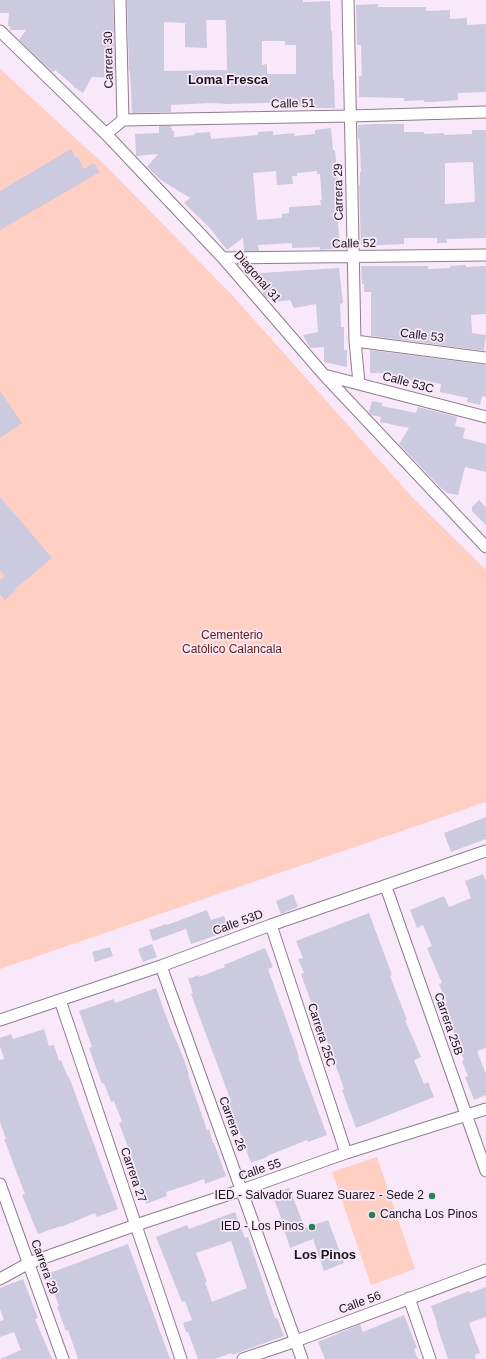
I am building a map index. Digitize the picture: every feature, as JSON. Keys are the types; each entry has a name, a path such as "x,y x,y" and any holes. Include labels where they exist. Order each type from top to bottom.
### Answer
{"street":[{"name":"Carrera 30","path":"120,0 123,120"},
{"name":"Carrera 29","path":"348,0 355,341 359,383"},
{"name":"Diagonal 31","path":"0,31 106,134 223,258 324,375 486,547"},
{"name":"Calle 51","path":"123,120 486,112"},
{"path":"106,134 123,120"},
{"name":"Calle 52","path":"223,258 486,255"},
{"name":"Calle 53","path":"355,341 486,358"},
{"name":"Calle 53C","path":"324,375 486,417"},
{"name":"Calle 53D","path":"0,1020 161,966 271,925 386,887 486,851"},
{"name":"Carrera 25B","path":"386,887 486,1171"},
{"name":"Carrera 25C","path":"271,925 346,1153"},
{"name":"Carrera 26","path":"161,966 302,1359"},
{"name":"Carrera 27","path":"60,1000 181,1359"},
{"name":"Calle 55","path":"0,1279 29,1263 136,1225 242,1190 346,1153 486,1109"},
{"name":"Carrera 29","path":"0,1184 63,1359"},
{"name":"Calle 56","path":"243,1359 296,1341 486,1270"},
{"path":"409,1298 430,1359"}],"green space":[{"name":"Cementerio Católico Calancala","path":"0,69 108,168 231,294 413,498 486,570 486,802 0,969"},
{"name":"Cancha Los Pinos","path":"377,1157 415,1269 371,1285 332,1172"}],"building":[{"path":"0,0 113,0 115,71 111,71 111,78 92,77 83,93 74,87 55,70 53,72 48,68 19,40 26,30 10,30 10,26 8,26 9,13 0,13"},
{"path":"127,0 330,1 335,108 315,108 314,105 294,106 294,102 228,104 210,103 171,105 171,112 132,113","holes":["206,20 226,20 227,70 164,71 164,22 185,23 185,47 207,48","262,41 285,41 285,45 296,45 296,74 267,74 267,64 262,65"]},
{"path":"378,4 378,7 426,7 426,11 450,10 450,19 467,18 467,25 486,24 486,92 458,93 458,100 432,102 424,102 424,100 404,101 404,98 359,97 359,76 362,76 361,45 357,45 356,5"},
{"path":"404,124 404,132 424,132 424,134 444,133 444,135 472,134 472,130 486,130 486,238 447,239 447,243 437,243 437,238 404,238 404,244 361,246 359,185 361,172 358,125","holes":["473,162 475,202 445,204 445,163"]},
{"path":"159,126 171,126 172,131 174,131 174,137 210,132 211,139 258,135 258,132 273,131 273,135 294,133 294,136 315,134 315,130 331,128 333,150 335,150 340,211 337,212 340,248 320,250 320,247 292,248 292,243 258,245 259,251 244,251 243,238 227,250 210,228 184,203 190,198 161,180 147,167 158,154 136,156 135,134 159,133","holes":["276,171 277,185 293,184 292,176 297,176 297,173 317,171 317,174 320,174 321,205 289,207 289,213 282,214 282,218 257,220 253,173"]},
{"path":"71,149 76,158 78,157 84,169 94,163 100,172 0,230 0,191"},
{"path":"466,265 466,267 486,266 486,314 471,315 472,333 486,335 484,351 371,336 371,292 364,292 361,266 428,266 428,269 450,268 450,266"},
{"path":"339,268 343,303 340,304 341,327 344,327 344,350 347,350 347,367 324,362 324,347 310,348 303,335 318,332 316,304 294,308 290,300 274,302 274,297 267,298 263,294 261,273"},
{"path":"370,350 486,365 486,397 482,396 480,405 467,402 468,398 440,392 441,384 418,379 418,382 384,373 370,373"},
{"path":"0,391 22,423 0,438"},
{"path":"372,401 382,403 382,406 416,413 418,407 457,417 455,426 465,428 463,438 486,444 486,472 465,467 458,495 447,493 399,444 409,428 380,422 381,417 371,415 369,412"},
{"path":"0,497 52,558 15,589 16,590 5,600 0,595 0,580 5,576 0,570"},
{"path":"479,500 486,507 486,525 472,511 472,507"},
{"path":"486,817 486,839 451,852 444,833"},
{"path":"483,874 486,881 486,1048 477,1051 486,1074 486,1095 474,1100 465,1077 468,1076 462,1061 464,1060 443,1004 447,1003 439,984 442,983 427,948 432,946 423,925 417,928 410,910 444,896 449,907 471,898 465,881"},
{"path":"293,894 298,907 281,914 276,901"},
{"path":"207,910 211,920 224,916 229,931 191,944 186,929 153,941 149,930"},
{"path":"369,913 392,975 390,976 407,1020 405,1020 421,1057 414,1060 424,1084 428,1082 434,1097 356,1128 342,1090 344,1089 324,1032 317,1013 315,1013 301,974 304,973 298,959 303,958 296,941"},
{"path":"152,944 157,957 143,962 138,949"},
{"path":"110,947 113,956 95,962 92,952"},
{"path":"265,948 273,967 268,969 298,1057 327,1135 308,1142 307,1140 251,1163 228,1102 231,1101 191,994 193,993 188,979 199,975 199,977 225,967 224,965"},
{"path":"156,988 184,1059 207,1130 209,1129 226,1176 205,1184 204,1179 166,1192 167,1196 146,1204 132,1164 134,1163 119,1123 122,1122 114,1101 111,1102 104,1083 102,1084 89,1048 92,1047 79,1011 114,999 115,1003"},
{"path":"44,1029 49,1046 54,1045 59,1061 61,1060 69,1077 118,1209 97,1217 95,1213 61,1227 38,1234 22,1195 25,1194 4,1139 6,1139 0,1122 0,1060 4,1059 0,1046 0,1038 11,1034 13,1039"},
{"path":"289,1188 305,1228 328,1220 344,1263 324,1271 313,1239 290,1248 283,1223 272,1194"},
{"path":"235,1212 245,1238 248,1237 275,1318 277,1318 284,1336 232,1355 231,1353 215,1359 198,1359 183,1323 192,1320 185,1301 182,1302 156,1237 187,1225 189,1229","holes":["231,1241 247,1288 212,1302 205,1282 207,1282 196,1253"]},
{"path":"128,1244 170,1359 78,1359 68,1330 66,1331 57,1307 59,1306 47,1274"},
{"path":"23,1279 38,1318 35,1319 52,1359 0,1359 21,1350 14,1332 0,1337 0,1321 4,1320 0,1309 0,1288"},
{"path":"486,1287 486,1317 469,1323 480,1353 475,1355 476,1359 448,1359 431,1306 469,1291 470,1293"},
{"path":"404,1315 417,1348 414,1349 418,1359 325,1359 318,1342 360,1324 363,1332"}],"place":[{"name":"IED - Salvador Suarez Suarez - Sede 2","path":"432,1196"},
{"name":"Cancha Los Pinos","path":"372,1215"},
{"name":"IED - Los Pinos","path":"312,1227"}],"district":[{"name":"Loma Fresca","path":"228,80"},
{"name":"Los Pinos","path":"325,1255"}]}
